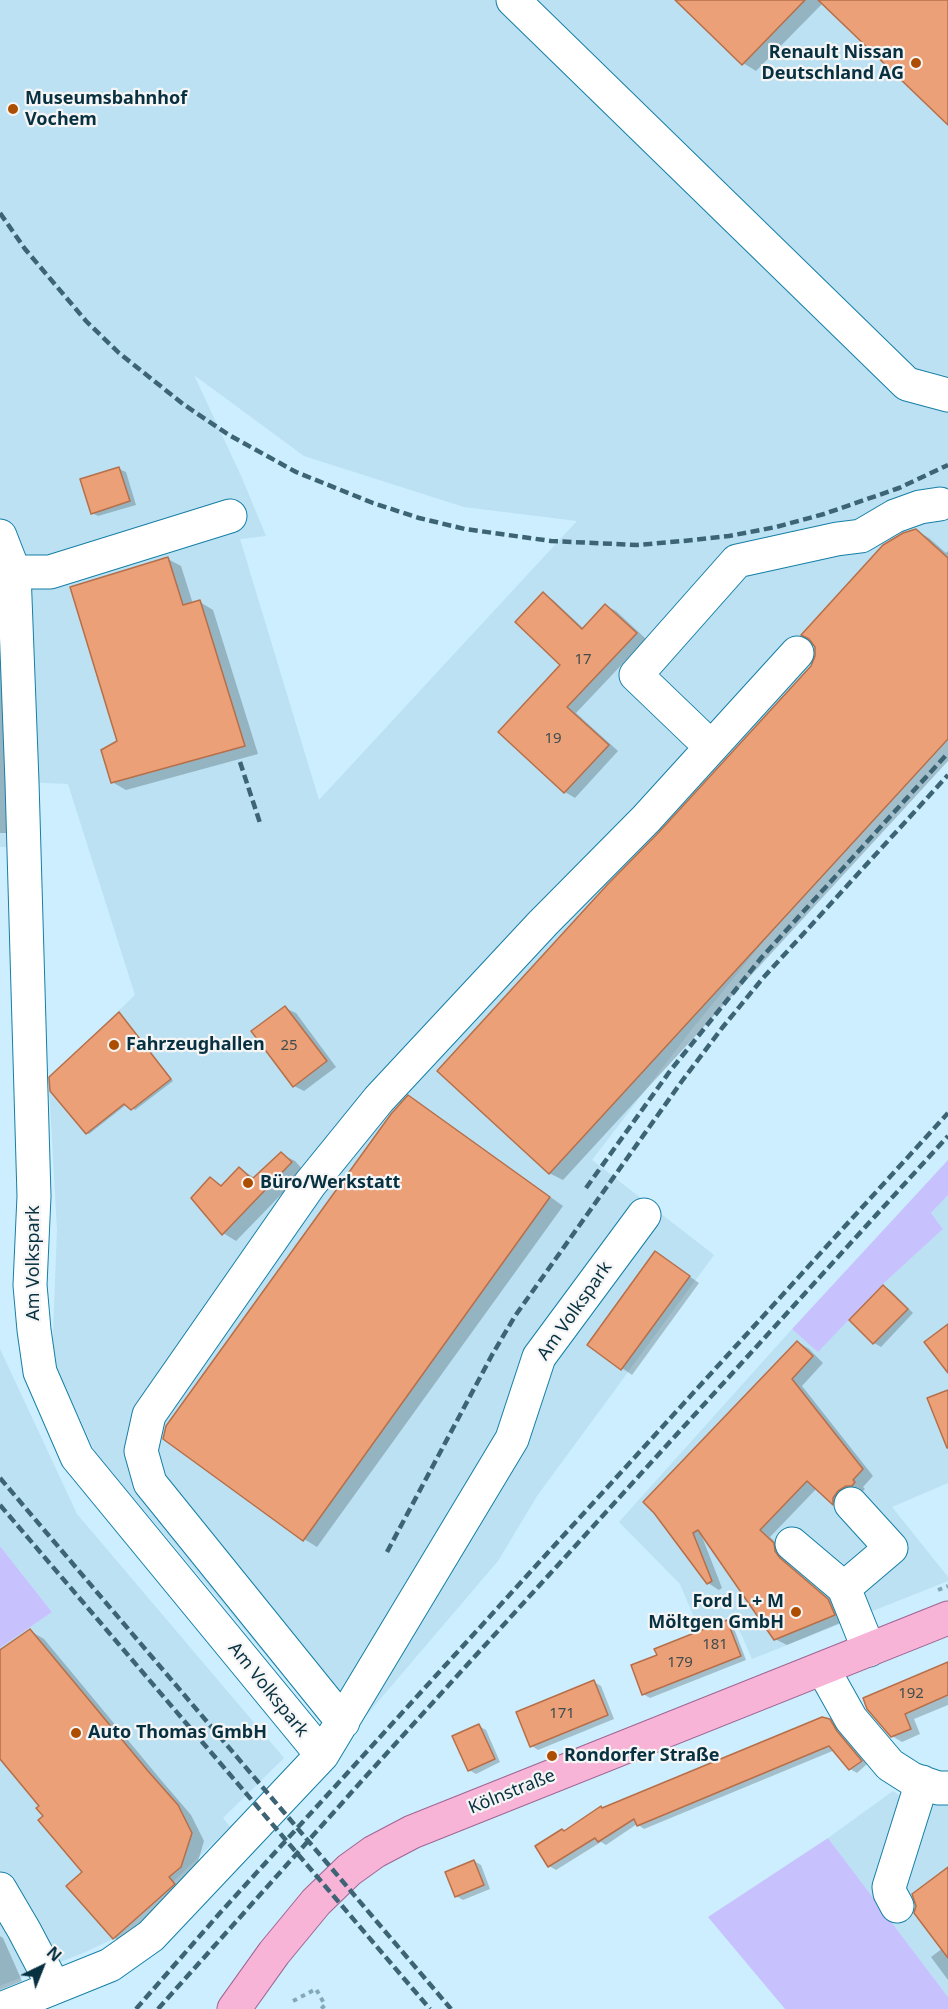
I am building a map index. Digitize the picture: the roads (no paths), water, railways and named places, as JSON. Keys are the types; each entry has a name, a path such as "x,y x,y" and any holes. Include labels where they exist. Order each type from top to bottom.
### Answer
{"main road":[{"name":"Kölnstraße","path":"234,2009 274,1953 316,1902 349,1870 374,1852 412,1832 948,1618"}],"street":[{"path":"513,0 907,384 948,395"},
{"path":"711,747 636,675 737,561 837,539 861,536 896,516 920,507 940,504"},
{"path":"14,572 50,572 230,516"},
{"name":"Am Volkspark","path":"0,536 14,572 22,782 36,1016 34,1196 30,1285 33,1330 40,1372 77,1457 322,1755"},
{"path":"343,1722 150,1483 141,1451 149,1416 310,1184 379,1100 543,923 646,819 796,653"},
{"name":"Am Volkspark","path":"1,2009 110,1965 151,1936 322,1755 512,1439 539,1358 644,1215"},
{"path":"844,1588 891,1548 851,1504"},
{"path":"792,1544 844,1588 869,1650"},
{"path":"823,1669 851,1719 890,1765 912,1779 935,1785 889,1887 897,1906"},
{"path":"0,1889 54,1987"}],"railway":[{"path":"0,213 25,249 86,321 119,353 183,404 229,435 296,472 373,503 419,518 465,529 551,541 637,545 683,541 729,536 776,527 824,514 899,488 948,465"},
{"path":"586,1188 670,1071 762,957 948,753"},
{"path":"240,762 260,823"},
{"path":"387,1552 515,1316 682,1081 763,978 948,775"},
{"path":"136,2009 219,1914 948,1113"},
{"path":"158,2009 367,1775 948,1136"},
{"path":"0,1478 451,2009"},
{"path":"0,1505 430,2009"}],"place":[{"name":"Renault Nissan Deutschland AG","path":"916,63"},
{"name":"Museumsbahnhof Vochem","path":"13,109"},
{"name":"Fahrzeughallen","path":"114,1045"},
{"name":"Büro/Werkstatt","path":"248,1183"},
{"name":"Ford L + M Möltgen GmbH","path":"796,1612"},
{"name":"Auto Thomas GmbH","path":"76,1733"},
{"name":"Rondorfer Straße","path":"552,1756"}]}
